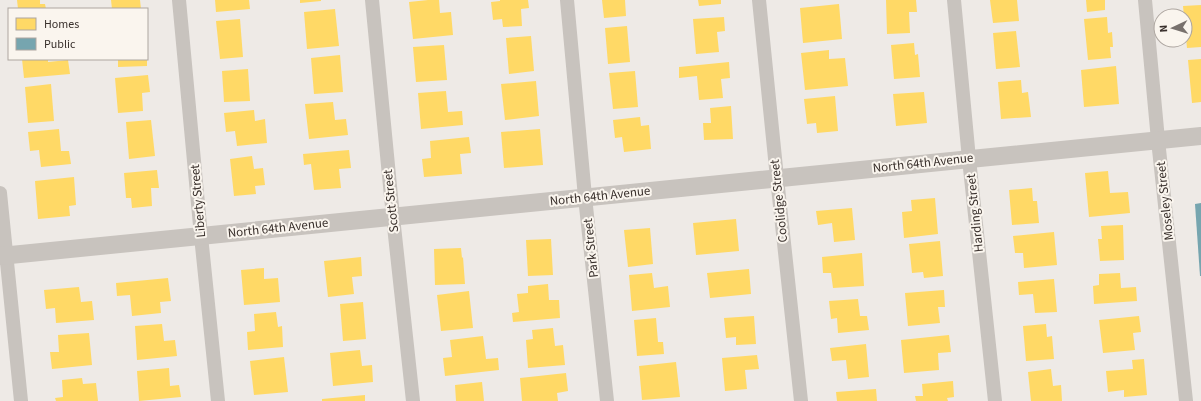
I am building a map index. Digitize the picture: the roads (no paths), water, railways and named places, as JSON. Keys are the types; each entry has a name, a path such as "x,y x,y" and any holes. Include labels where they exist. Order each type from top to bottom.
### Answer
{"street":[{"name":"Liberty Street","path":"179,0 218,401"},
{"name":"Scott Street","path":"372,0 413,401"},
{"name":"Park Street","path":"567,0 585,197 608,401"},
{"name":"Coolidge Street","path":"759,0 801,401"},
{"name":"Harding Street","path":"954,0 994,401"},
{"name":"Moseley Street","path":"1145,0 1158,140 1186,401"},
{"name":"North 64th Avenue","path":"3,256 1201,136"},
{"path":"0,192 3,256 21,401"}]}
